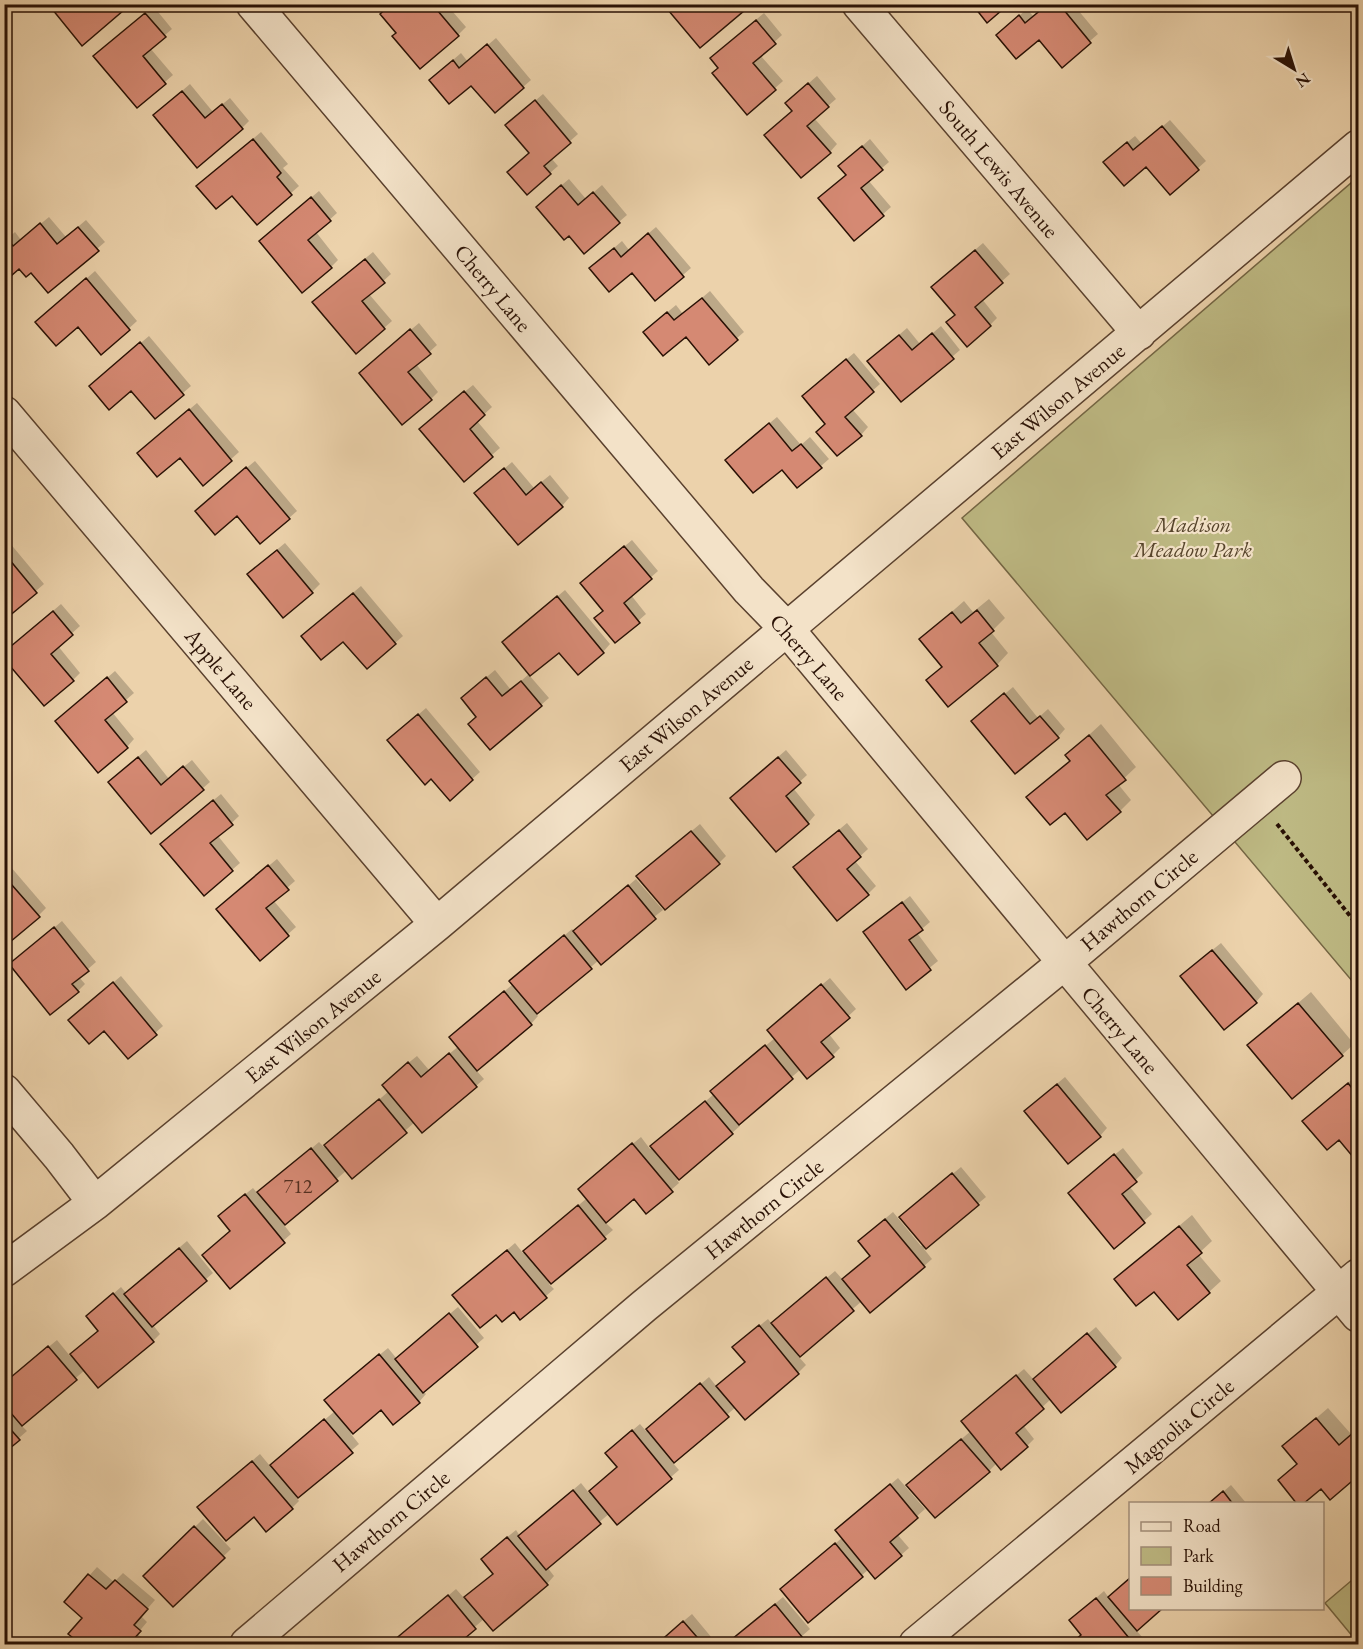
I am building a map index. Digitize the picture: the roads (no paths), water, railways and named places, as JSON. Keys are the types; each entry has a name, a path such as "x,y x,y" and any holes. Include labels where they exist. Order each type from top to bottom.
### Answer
{"street":[{"name":"Cherry Lane","path":"253,4 748,590 787,629 1064,963 1352,1294"},
{"name":"South Lewis Avenue","path":"859,4 1138,333"},
{"name":"East Wilson Avenue","path":"4,1270 95,1203 437,924 1359,147"},
{"name":"Apple Lane","path":"4,413 437,924"},
{"name":"Hawthorn Circle","path":"247,1644 635,1314 1064,963 1284,778"},
{"path":"4,1091 59,1155 95,1203"},
{"name":"Magnolia Circle","path":"916,1644 1352,1294"}],"park label":[{"name":"Madison Meadow Park","path":"1193,536"}]}
